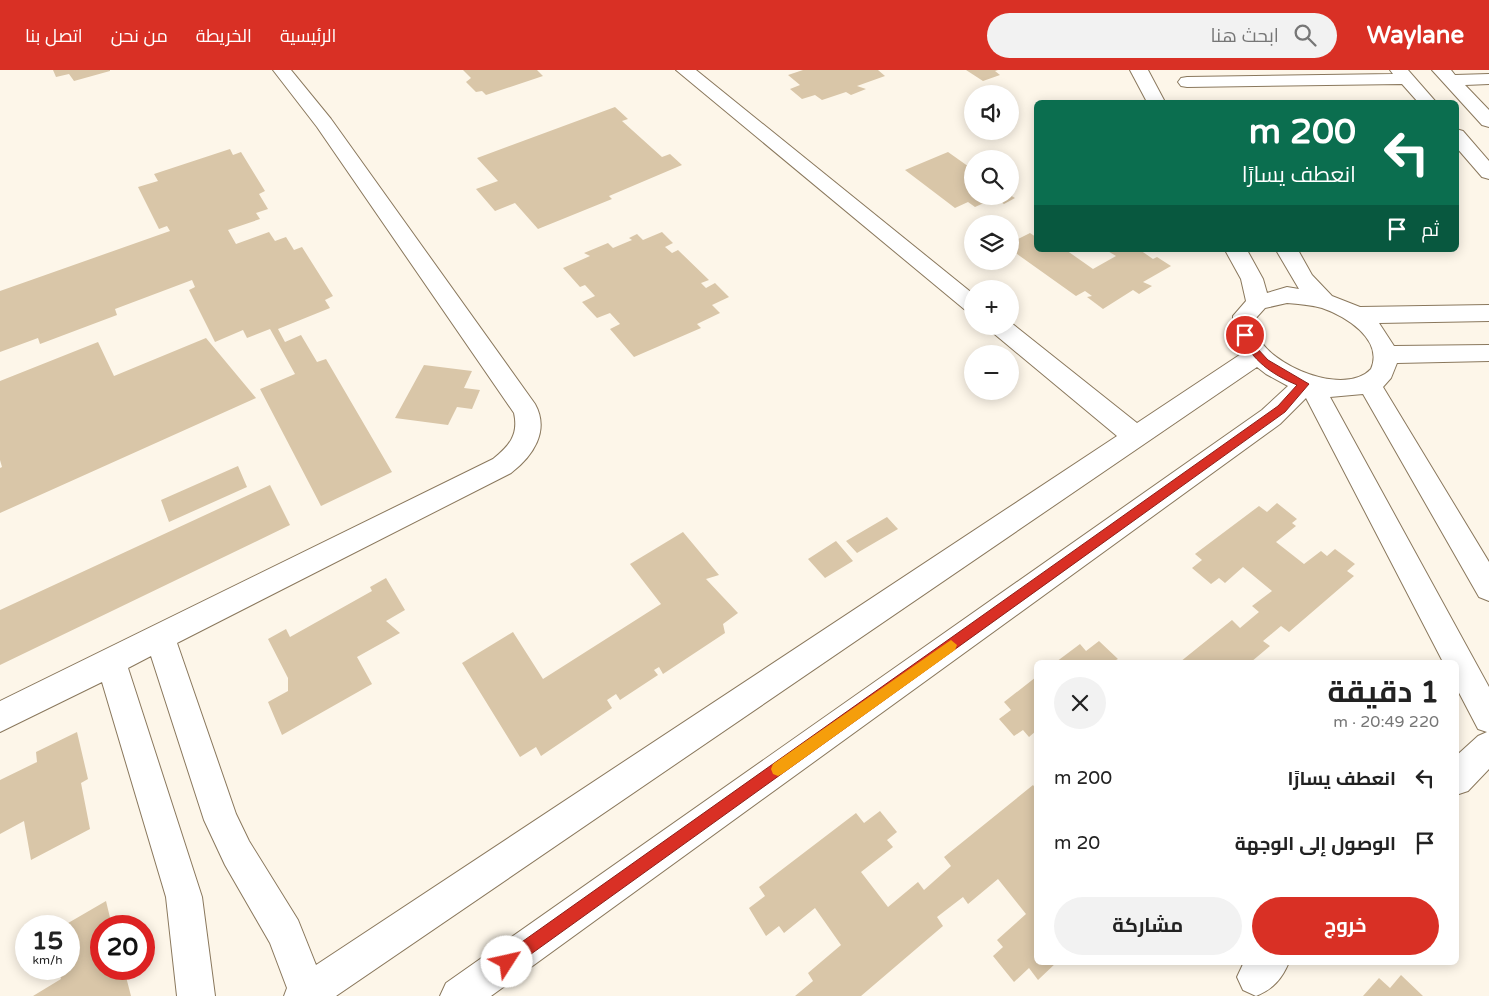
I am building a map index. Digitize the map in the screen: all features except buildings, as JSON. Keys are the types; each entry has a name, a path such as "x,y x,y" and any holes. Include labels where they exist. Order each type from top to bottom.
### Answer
{"lane":[{"path":"0,717 502,466 515,456 529,433 530,422 526,411 324,123 282,70"},
{"path":"685,70 964,297"},
{"path":"1139,70 1155,100"},
{"path":"1187,83 1403,74 1425,100"},
{"path":"1445,75 1489,79"},
{"path":"1445,75 1489,121"},
{"path":"1459,139 1489,173"},
{"path":"1237,252 1252,279 1258,302"},
{"path":"1288,252 1304,280 1323,300"},
{"path":"1287,295 1323,300 1355,315 1370,327 1381,341 1386,355 1385,367 1379,376 1369,384 1343,390 1308,385 1282,375 1257,354 1245,335 1244,322 1248,311 1258,302 1271,297 1287,295"},
{"path":"1355,315 1489,313"},
{"path":"1011,335 1135,436"},
{"path":"160,637 221,820 237,853 285,933 306,995 1257,354"},
{"path":"1386,355 1489,354"},
{"path":"1369,384 1489,588"},
{"path":"1308,385 1457,660"},
{"path":"459,996 1271,417 1308,385"},
{"path":"111,661 184,897 196,996"},
{"path":"1459,663 1489,718"},
{"path":"1459,777 1489,747"}],"slow traffic":[{"path":"778,769 951,645"}],"route":[{"path":"507,962 1282,409 1304,384 1282,375 1265,363 1252,349 1245,335"}]}
